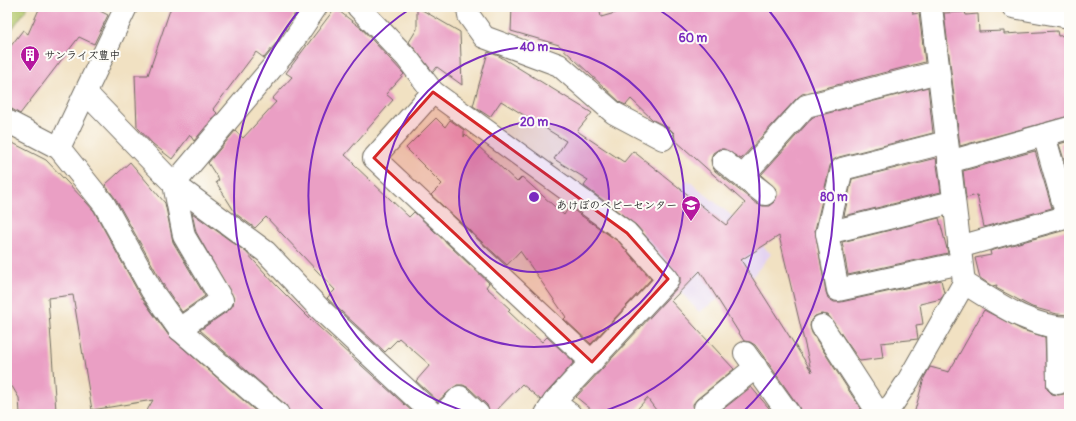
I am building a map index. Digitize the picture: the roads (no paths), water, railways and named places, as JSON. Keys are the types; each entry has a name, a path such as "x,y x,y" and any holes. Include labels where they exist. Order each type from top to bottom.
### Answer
{"street":[{"path":"59,148 126,7"},
{"path":"174,184 288,50 316,7"},
{"path":"358,7 407,58 433,92 627,233 668,279 592,362 557,410"},
{"path":"468,7 469,16 484,37 559,65 614,113 663,139"},
{"path":"822,326 879,414 892,405 908,381 961,264 931,7"},
{"path":"1013,7 1069,18"},
{"path":"744,176 806,106 938,72"},
{"path":"433,92 374,158 592,362"},
{"path":"86,93 174,184 266,252 320,308 433,414"},
{"path":"7,121 59,148 104,204 152,291 179,329 278,414"},
{"path":"1044,135 1068,216 961,264 838,290 827,233 842,169 1044,135 1069,128"},
{"path":"723,161 765,194"},
{"path":"174,184 184,236 222,300 179,329"},
{"path":"827,233 953,202"},
{"path":"961,264 1030,321 1063,328 1058,383"},
{"path":"705,408 751,360 789,414"},
{"path":"443,414 460,397 478,414"}],"place":[{"name":"サンライズ豊中","path":"30,72"},
{"name":"あけぼのベビーセンター","path":"691,222"}]}
